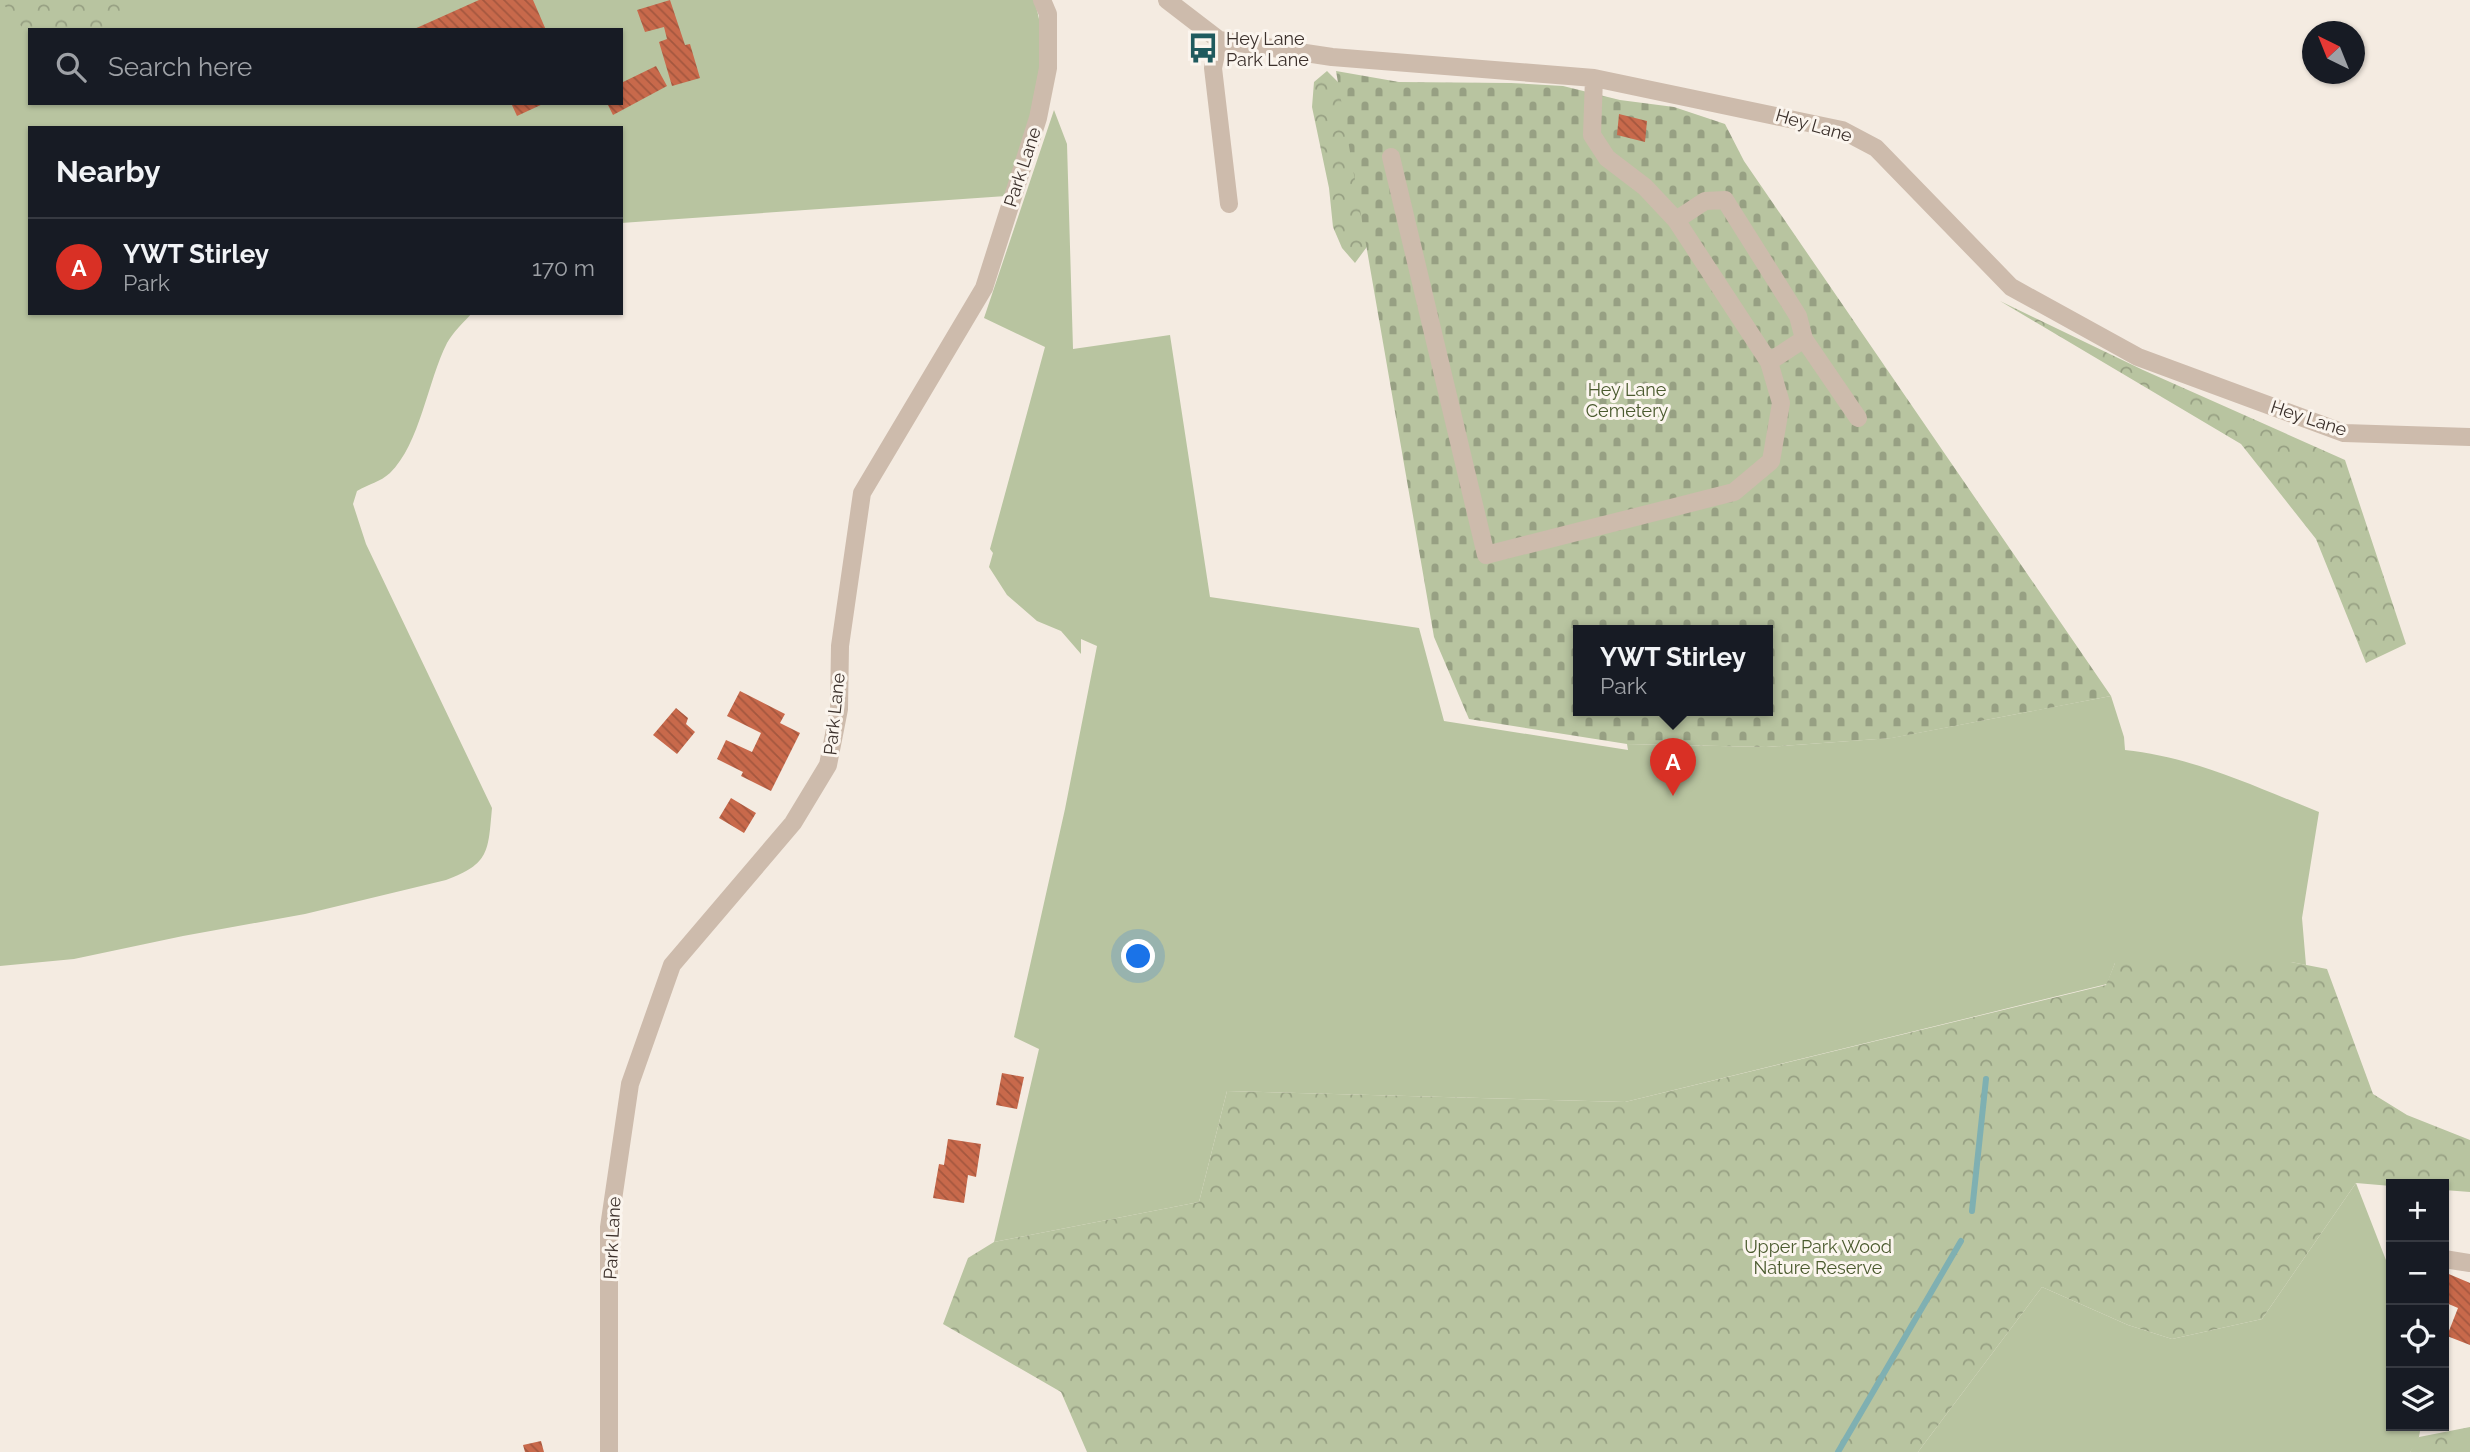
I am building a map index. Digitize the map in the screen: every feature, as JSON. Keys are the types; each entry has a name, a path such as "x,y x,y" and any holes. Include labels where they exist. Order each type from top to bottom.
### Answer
{"street":[{"name":"Park Lane","path":"609,1452 609,1227 630,1084 672,965 793,823 828,765 839,709 840,646 862,493 984,288 1038,118 1048,68 1048,14 1042,0"},
{"name":"Hey Lane","path":"1167,0 1219,40 1332,57 1594,78 1842,130 1877,148 2011,287 2138,357 2344,433 2470,437"},
{"path":"1219,40 1213,68 1229,204"},
{"path":"1391,157 1486,555 1734,492 1771,461 1781,403 1769,362 1676,220 1645,187 1608,158 1592,135 1594,78"},
{"path":"1676,220 1705,201 1725,200 1798,316 1804,338 1858,418"},
{"path":"1769,362 1804,338"},
{"path":"2449,1260 2470,1263"}],"green space":[{"path":"0,0 1034,0 1042,49 1040,74 1030,124 1006,196 623,223 623,126 28,126 28,315 470,315 447,343 416,429 400,461 386,476 357,491 353,504 366,544 492,808 484,854 471,868 446,880 305,914 74,959 0,966"},
{"path":"0,0 132,0 113,28 28,28 28,35"},
{"path":"1327,71 1342,86 1369,244 1355,263 1342,248 1333,227 1329,188 1312,107 1314,82"},
{"name":"Hey Lane Cemetery","path":"1336,71 1399,82 1563,86 1620,100 1674,107 1725,124 1744,161 2111,696 1892,738 1766,747 1627,744 1469,719 1434,637"},
{"path":"1054,110 1067,144 1073,349 1170,335 1210,597 1419,628 1444,721 1628,750 1627,744 1766,747 1891,738 2111,696 2124,737 2125,750 2200,766 2319,812 2302,918 2306,965 2291,962 2115,963 2107,984 1625,1102 1227,1091 1199,1202 994,1242 1039,1049 1014,1037 1065,809 1097,646 1081,639 1081,654 1061,631 1037,621 1007,595 989,567 993,553 990,549 1045,347 984,318"},
{"path":"2000,301 2143,370 2345,460 2406,644 2366,663 2316,539 2241,444"},
{"name":"Upper Park Wood Nature Reserve","path":"2153,957 2291,962 2327,969 2373,1094 2407,1115 2470,1140 2470,1192 2449,1190 2449,1179 2386,1179 2386,1186 2356,1183 2262,1319 2172,1339 2128,1325 2042,1287 1918,1452 1087,1452 1061,1392 943,1324 968,1258 994,1242 1199,1202 1227,1091 1625,1102 2106,985 2115,963"},
{"path":"2356,1183 2386,1260 2386,1431 2420,1431 2418,1442 2410,1452 1918,1452 2042,1287 2128,1325 2172,1339 2262,1319"},
{"path":"2470,1427 2470,1452 2410,1452 2419,1437"}],"building":[{"path":"479,0 533,0 545,28 416,28"},
{"path":"670,0 685,45 690,44 700,78 672,86 659,42 667,39 664,27 645,32 637,10"},
{"path":"656,66 667,86 613,115 608,105 623,105 623,82"},
{"path":"512,105 541,105 517,116"},
{"path":"1619,114 1647,121 1645,142 1617,135"},
{"path":"740,691 785,714 780,723 800,733 771,791 741,776 743,772 717,759 726,740 752,752 761,733 727,716"},
{"path":"676,708 688,718 686,724 695,732 677,754 653,735"},
{"path":"731,798 756,813 744,833 719,818"},
{"path":"1002,1073 1024,1077 1017,1109 996,1105"},
{"path":"948,1139 981,1144 976,1177 968,1175 964,1203 933,1198 939,1164 944,1165"},
{"path":"2449,1274 2470,1283 2470,1345 2449,1337 2458,1308 2449,1304"},
{"path":"541,1441 544,1452 525,1452 523,1445"}],"waterway":[{"path":"1972,1211 1986,1079"},
{"path":"1838,1452 1961,1241"}],"place":[{"name":"Hey Lane Park Lane","path":"1203,48"},
{"name":"YWT Stirley","path":"1673,796"}]}
